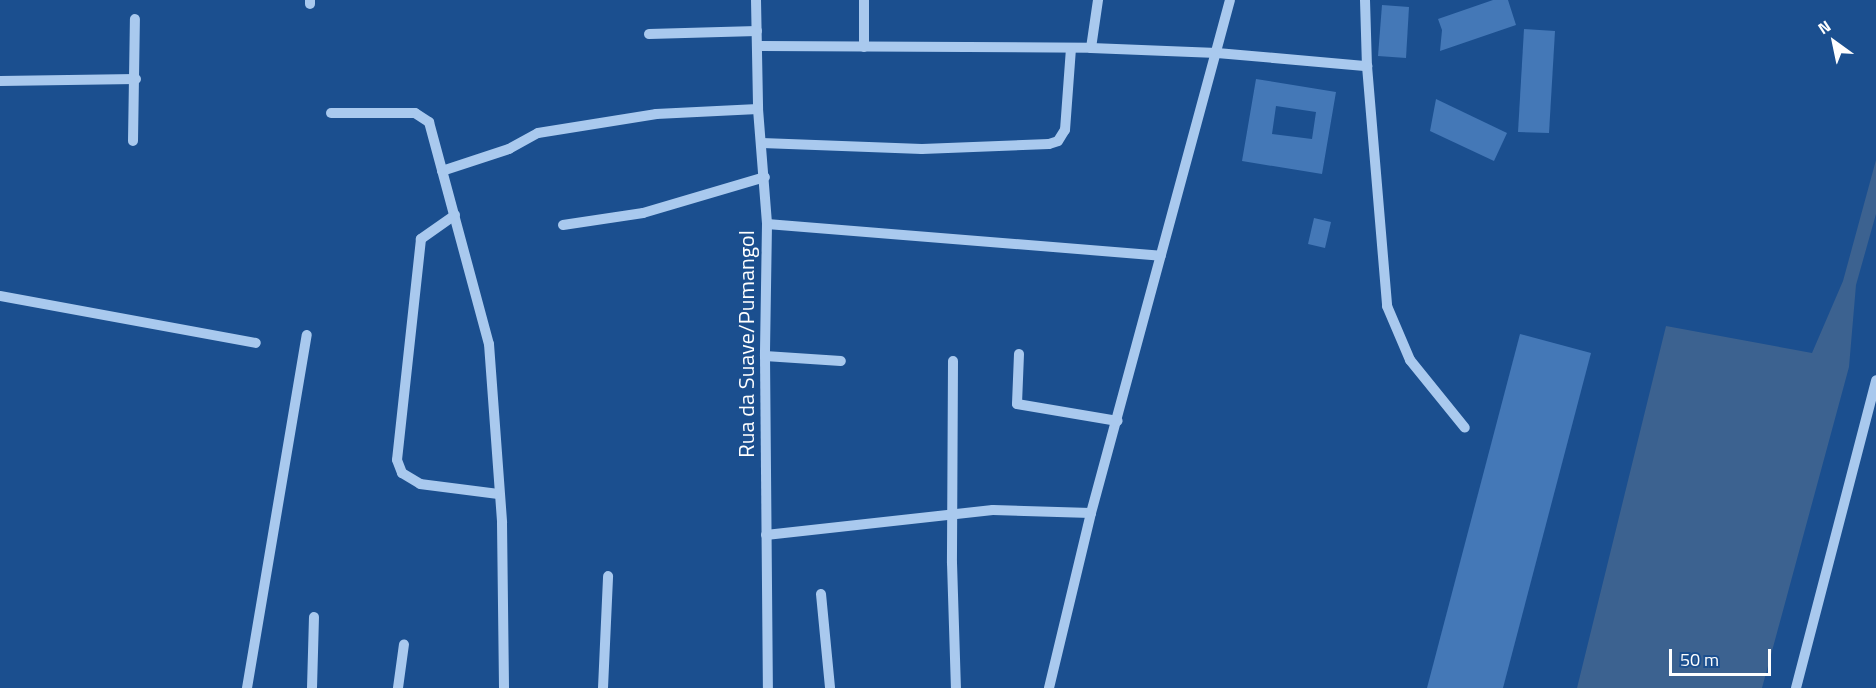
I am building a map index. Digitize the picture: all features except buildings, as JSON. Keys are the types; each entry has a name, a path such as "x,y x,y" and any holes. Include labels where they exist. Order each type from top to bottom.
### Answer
{"street":[{"name":"Rua da Suave/Pumangol","path":"756,0 758,109 767,224 765,356 768,688"},
{"path":"864,0 864,47"},
{"path":"1091,48 1098,0"},
{"path":"1049,688 1091,513 1118,421 1230,0"},
{"path":"1365,0 1367,66 1387,306 1410,360 1465,428"},
{"path":"133,141 136,79 135,19"},
{"path":"649,34 757,32"},
{"path":"758,46 1091,48 1217,53 1367,66"},
{"path":"761,143 922,149 1049,144 1065,130 1071,49"},
{"path":"0,81 136,79"},
{"path":"442,171 509,149 538,133 656,114 758,109"},
{"path":"331,114 423,115 429,122 489,344 505,596 504,688"},
{"path":"563,225 643,213 765,177"},
{"path":"455,215 421,239 397,460 402,473 420,484 498,494"},
{"path":"767,224 1161,256"},
{"path":"0,296 256,344"},
{"path":"247,688 307,335"},
{"path":"1019,354 1017,404 1118,421"},
{"path":"765,356 840,361"},
{"path":"953,361 955,514 952,563 956,688"},
{"path":"1796,688 1875,387"},
{"path":"766,535 1021,508 1091,513"},
{"path":"603,688 608,576"},
{"path":"821,594 830,688"},
{"path":"312,688 314,617"},
{"path":"398,688 404,644"}],"water":[{"path":"1876,160 1876,214 1856,285 1849,367 1762,688 1577,688 1666,326 1812,353 1843,281"}]}
